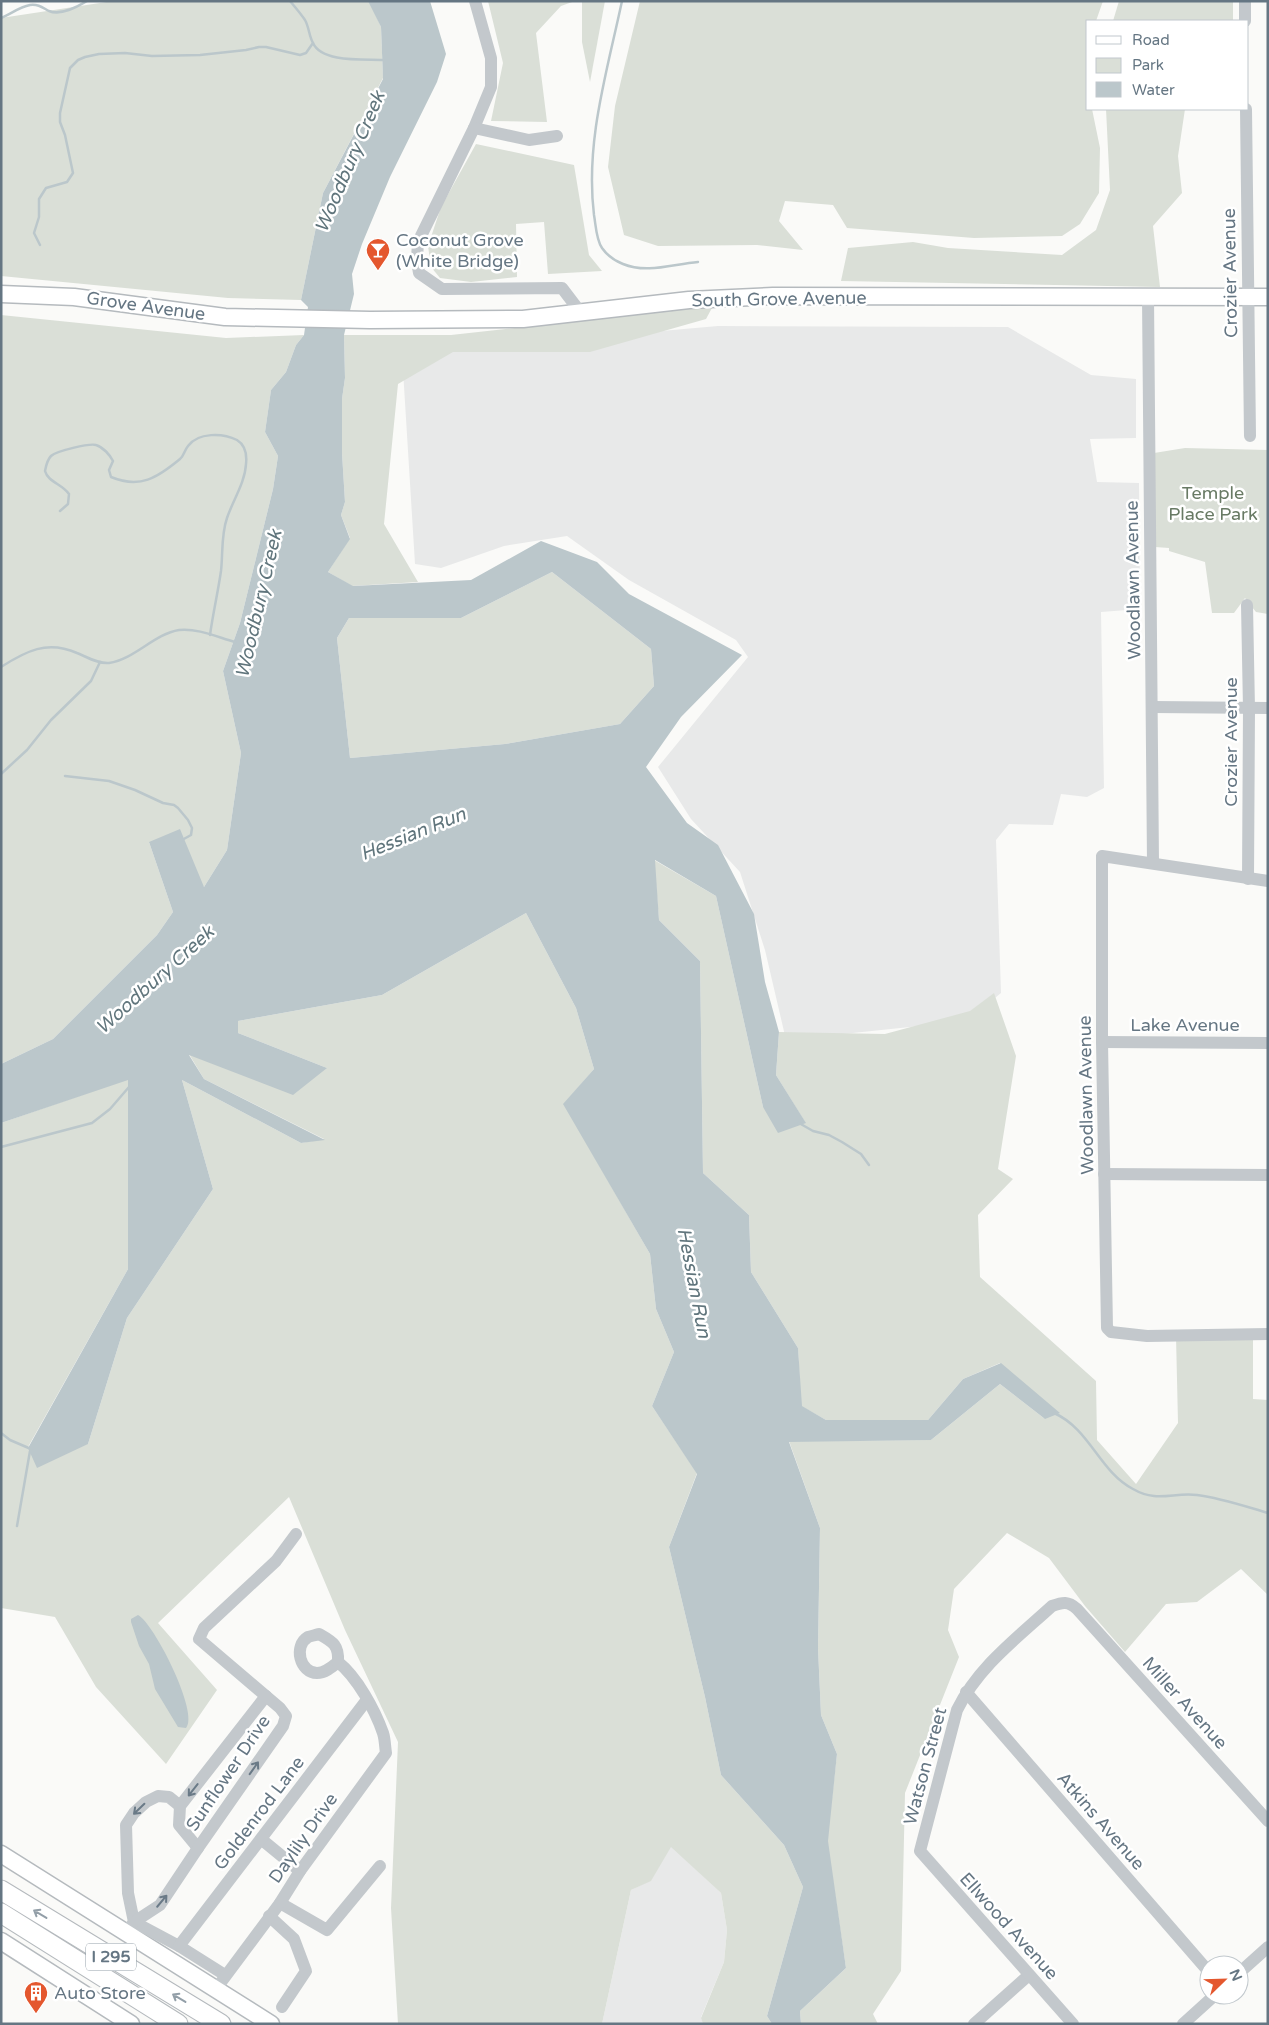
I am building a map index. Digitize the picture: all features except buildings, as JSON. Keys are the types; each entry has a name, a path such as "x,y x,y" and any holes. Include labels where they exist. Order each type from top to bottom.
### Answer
{"highway":[{"name":"I 295","path":"1,1890 221,2024"},
{"name":"I 295","path":"1,1913 178,2024"}],"main road":[{"name":"Grove Avenue","path":"1,294 74,297 225,317 290,319"},
{"name":"South Grove Avenue","path":"290,319 523,319 689,300 773,296 1268,297"},
{"path":"1,1854 220,1982 271,2024"},
{"path":"1,1941 131,2024"}],"street":[{"path":"475,1 491,58 491,87 474,128 420,238 416,260 419,273 442,289 562,288 581,313"},
{"path":"1245,1 1245,20"},
{"name":"Crozier Avenue","path":"1246,110 1250,436"},
{"path":"474,128 529,140 557,136"},
{"name":"Woodlawn Avenue","path":"1148,297 1153,863 1102,856 1102,1042 1107,1328 1111,1332 1148,1336 1268,1334"},
{"name":"Crozier Avenue","path":"1247,605 1249,709 1248,879"},
{"path":"1153,707 1268,708"},
{"path":"1153,863 1268,881"},
{"name":"Lake Avenue","path":"1102,1042 1268,1043"},
{"path":"1104,1174 1268,1175"},
{"name":"Sunflower Drive","path":"130,1928 160,1905 284,1726 286,1716 280,1708 200,1639 204,1628 276,1561 296,1534"},
{"name":"Watson Street","path":"920,1851 952,1725 966,1692 986,1666 1052,1606 1062,1602 1069,1603 1077,1609"},
{"name":"Miller Avenue","path":"1077,1609 1268,1820"},
{"name":"Daylily Drive","path":"220,1982 280,1902 300,1870 386,1753 383,1734 366,1701 347,1669 338,1662"},
{"name":"Atkins Avenue","path":"966,1692 1199,1960"},
{"name":"Sunflower Drive","path":"198,1848 179,1825 180,1806 266,1696"},
{"name":"Goldenrod Lane","path":"179,1946 366,1701"},
{"path":"180,1806 169,1797 158,1796 140,1807 126,1825 130,1928 179,1946 220,1982"},
{"path":"261,1839 300,1870"},
{"name":"Ellwood Avenue","path":"920,1851 1073,2024"},
{"path":"280,1902 326,1930 380,1866"},
{"path":"269,1916 294,1939 306,1971 282,2007"},
{"path":"1249,1964 1268,1947"},
{"path":"974,2024 1030,1974"},
{"path":"1183,2024 1203,2005"}],"shaded area":[{"path":"718,326 1008,327 1091,375 1136,379 1136,438 1090,439 1097,482 1139,483 1140,609 1101,612 1104,788 1087,797 1061,794 1053,825 1009,824 996,840 1001,993 967,1021 786,1040 765,950 740,872 691,819 658,767 748,657 736,640 629,580 567,536 504,546 441,568 415,564 402,354"},
{"path":"671,1846 721,1893 727,1930 724,1962 701,2017 703,2024 602,2024 631,1890 651,1880"}],"green space":[{"path":"113,1 370,2 381,27 383,78 323,193 301,300 228,298 1,276 1,18"},
{"path":"488,1 575,1 561,6 536,33 547,122 491,121 503,63"},
{"path":"582,1 605,1 590,82 582,42"},
{"path":"640,1 1103,1 1096,20 1086,20 1086,110 1092,110 1100,148 1099,193 1080,224 1062,236 974,238 847,228 833,205 785,201 779,221 803,250 757,245 658,246 624,235 608,167 615,106"},
{"path":"1119,1 1233,1 1233,20 1113,20"},
{"path":"1106,110 1185,110 1178,156 1182,193 1153,226 1160,287 841,281 848,248 913,242 948,248 1062,255 1096,230 1110,190"},
{"path":"476,144 574,165 589,255 602,271 548,274 544,222 516,224 517,277 471,282 440,278 431,267 428,246 441,207"},
{"path":"713,306 706,319 590,352 453,352 398,384 384,524 418,582 352,586 328,572 350,538 341,515 345,502 342,453 342,399 345,378 344,335 451,335"},
{"path":"1,315 226,338 304,335 296,345 286,372 271,390 265,432 278,456 273,489 240,623 223,671 241,753 227,850 204,887 149,842 173,912 157,935 53,1039 1,1064"},
{"name":"Temple Place Park","path":"1185,448 1268,450 1268,614 1256,612 1245,598 1234,613 1212,613 1205,562 1169,551 1169,548 1155,547 1154,453"},
{"path":"552,572 651,649 654,686 620,724 505,744 350,758 337,638 349,618 461,618"},
{"path":"654,860 716,896 763,1107 805,1122 776,1075 779,1032 885,1034 970,1011 994,993 1016,1056 998,1169 1013,1179 978,1215 980,1277 1096,1381 1097,1440 1136,1484 1178,1423 1176,1336 1253,1331 1253,1399 1268,1400 1268,1595 1241,1569 1197,1602 1166,1604 1125,1652 1085,1606 1049,1558 1007,1533 954,1589 948,1630 959,1657 905,1793 901,1971 873,2014 878,2024 801,2024 800,2011 846,1968 827,1841 837,1754 821,1715 818,1648 820,1528 789,1441 931,1440 1000,1384 1045,1419 1000,1363 963,1379 928,1420 826,1420 801,1406 798,1348 751,1272 749,1215 703,1173 700,961 659,920"},
{"path":"526,913 576,1008 594,1069 564,1104 650,1254 656,1309 674,1352 652,1406 697,1473 669,1547 705,1697 721,1775 784,1845 803,1887 767,2016 772,2024 703,2024 701,2018 724,1962 727,1930 721,1893 671,1847 651,1881 631,1890 602,2024 398,2024 391,1908 398,1742 345,1630 289,1497 158,1623 217,1690 166,1764 96,1687 55,1617 1,1608 1,1123 128,1079 128,1269 28,1447 88,1444 127,1318 213,1189 182,1080 301,1143 324,1139 204,1079 189,1054 327,1068 238,1033 238,1021 382,995"}],"water":[{"path":"368,1 430,1 446,54 437,82 390,177 362,244 352,274 354,294 344,335 345,378 342,399 342,453 345,502 341,515 350,539 328,572 353,586 471,580 541,541 597,562 629,594 742,655 681,717 646,767 687,823 718,845 754,914 765,982 779,1032 776,1075 806,1123 778,1133 763,1107 716,896 655,860 659,920 700,961 703,1173 749,1215 751,1272 798,1348 802,1406 826,1420 928,1420 963,1379 1001,1363 1060,1413 1045,1419 1000,1384 931,1440 789,1442 820,1528 818,1648 821,1715 837,1754 828,1841 846,1968 800,2011 801,2024 772,2024 767,2016 803,1887 784,1845 721,1775 705,1697 669,1547 697,1474 652,1406 674,1352 656,1309 650,1254 563,1104 594,1069 576,1008 526,913 382,995 238,1021 238,1033 327,1068 293,1095 189,1055 204,1079 325,1140 301,1143 182,1080 213,1189 127,1318 88,1444 37,1468 28,1448 128,1269 128,1080 1,1123 1,1064 53,1039 157,935 173,912 149,842 180,829 204,887 227,850 241,753 223,671 240,623 273,489 278,456 265,432 271,390 286,372 296,345 304,335 308,307 301,300 323,193 383,79 381,27","holes":["552,572 651,649 654,686 620,724 505,744 350,758 337,638 349,618 461,618"]},
{"path":"138,1615 154,1634 173,1669 187,1706 189,1719 186,1728 178,1727 155,1689 149,1664 139,1646 131,1622 131,1619"}],"waterway":[{"path":"1,18 30,5 59,12 69,10 87,1"},
{"path":"290,1 305,20 313,43 325,54 344,59 383,60"},
{"path":"622,1 599,107 592,161 594,215 598,241 611,258 632,267 651,268 698,262"},
{"path":"40,245 34,233 39,217 39,199 46,188 67,182 73,173 65,135 60,122 60,113 70,68 78,60 99,54 200,55 259,47 300,55 306,53 313,43"},
{"path":"60,511 68,504 69,494 49,478 45,471 51,456 59,452 80,446 96,445 106,452 113,461 109,470 111,477 131,482 140,482 148,480 172,466 181,458 192,441 198,438 218,435 240,442 246,454 245,471 225,524 221,571 210,635"},
{"name":"Woodbury Creek","path":"1,667 19,656 46,647 66,649 97,661 109,663 127,657 161,636 179,630 200,632 235,642"},
{"path":"1,774 27,750 51,720 91,681 100,662"},
{"path":"65,776 109,781 163,803 174,805 188,820 192,828 191,835 182,840"},
{"path":"1,1147 92,1123 110,1109 129,1087"},
{"path":"799,1123 813,1131 829,1135 842,1142 861,1154 869,1165"},
{"path":"1054,1413 1077,1429 1111,1472 1133,1489 1157,1496 1188,1494 1206,1496 1268,1513"},
{"path":"1,1433 10,1440 31,1449"},
{"path":"17,1526 30,1451"}],"place":[{"name":"Coconut Grove (White Bridge)","path":"378,271"},
{"name":"Auto Store","path":"36,2014"}],"water label":[{"name":"Hessian Run","path":"413,834"},
{"name":"Hessian Run","path":"694,1283"}]}
